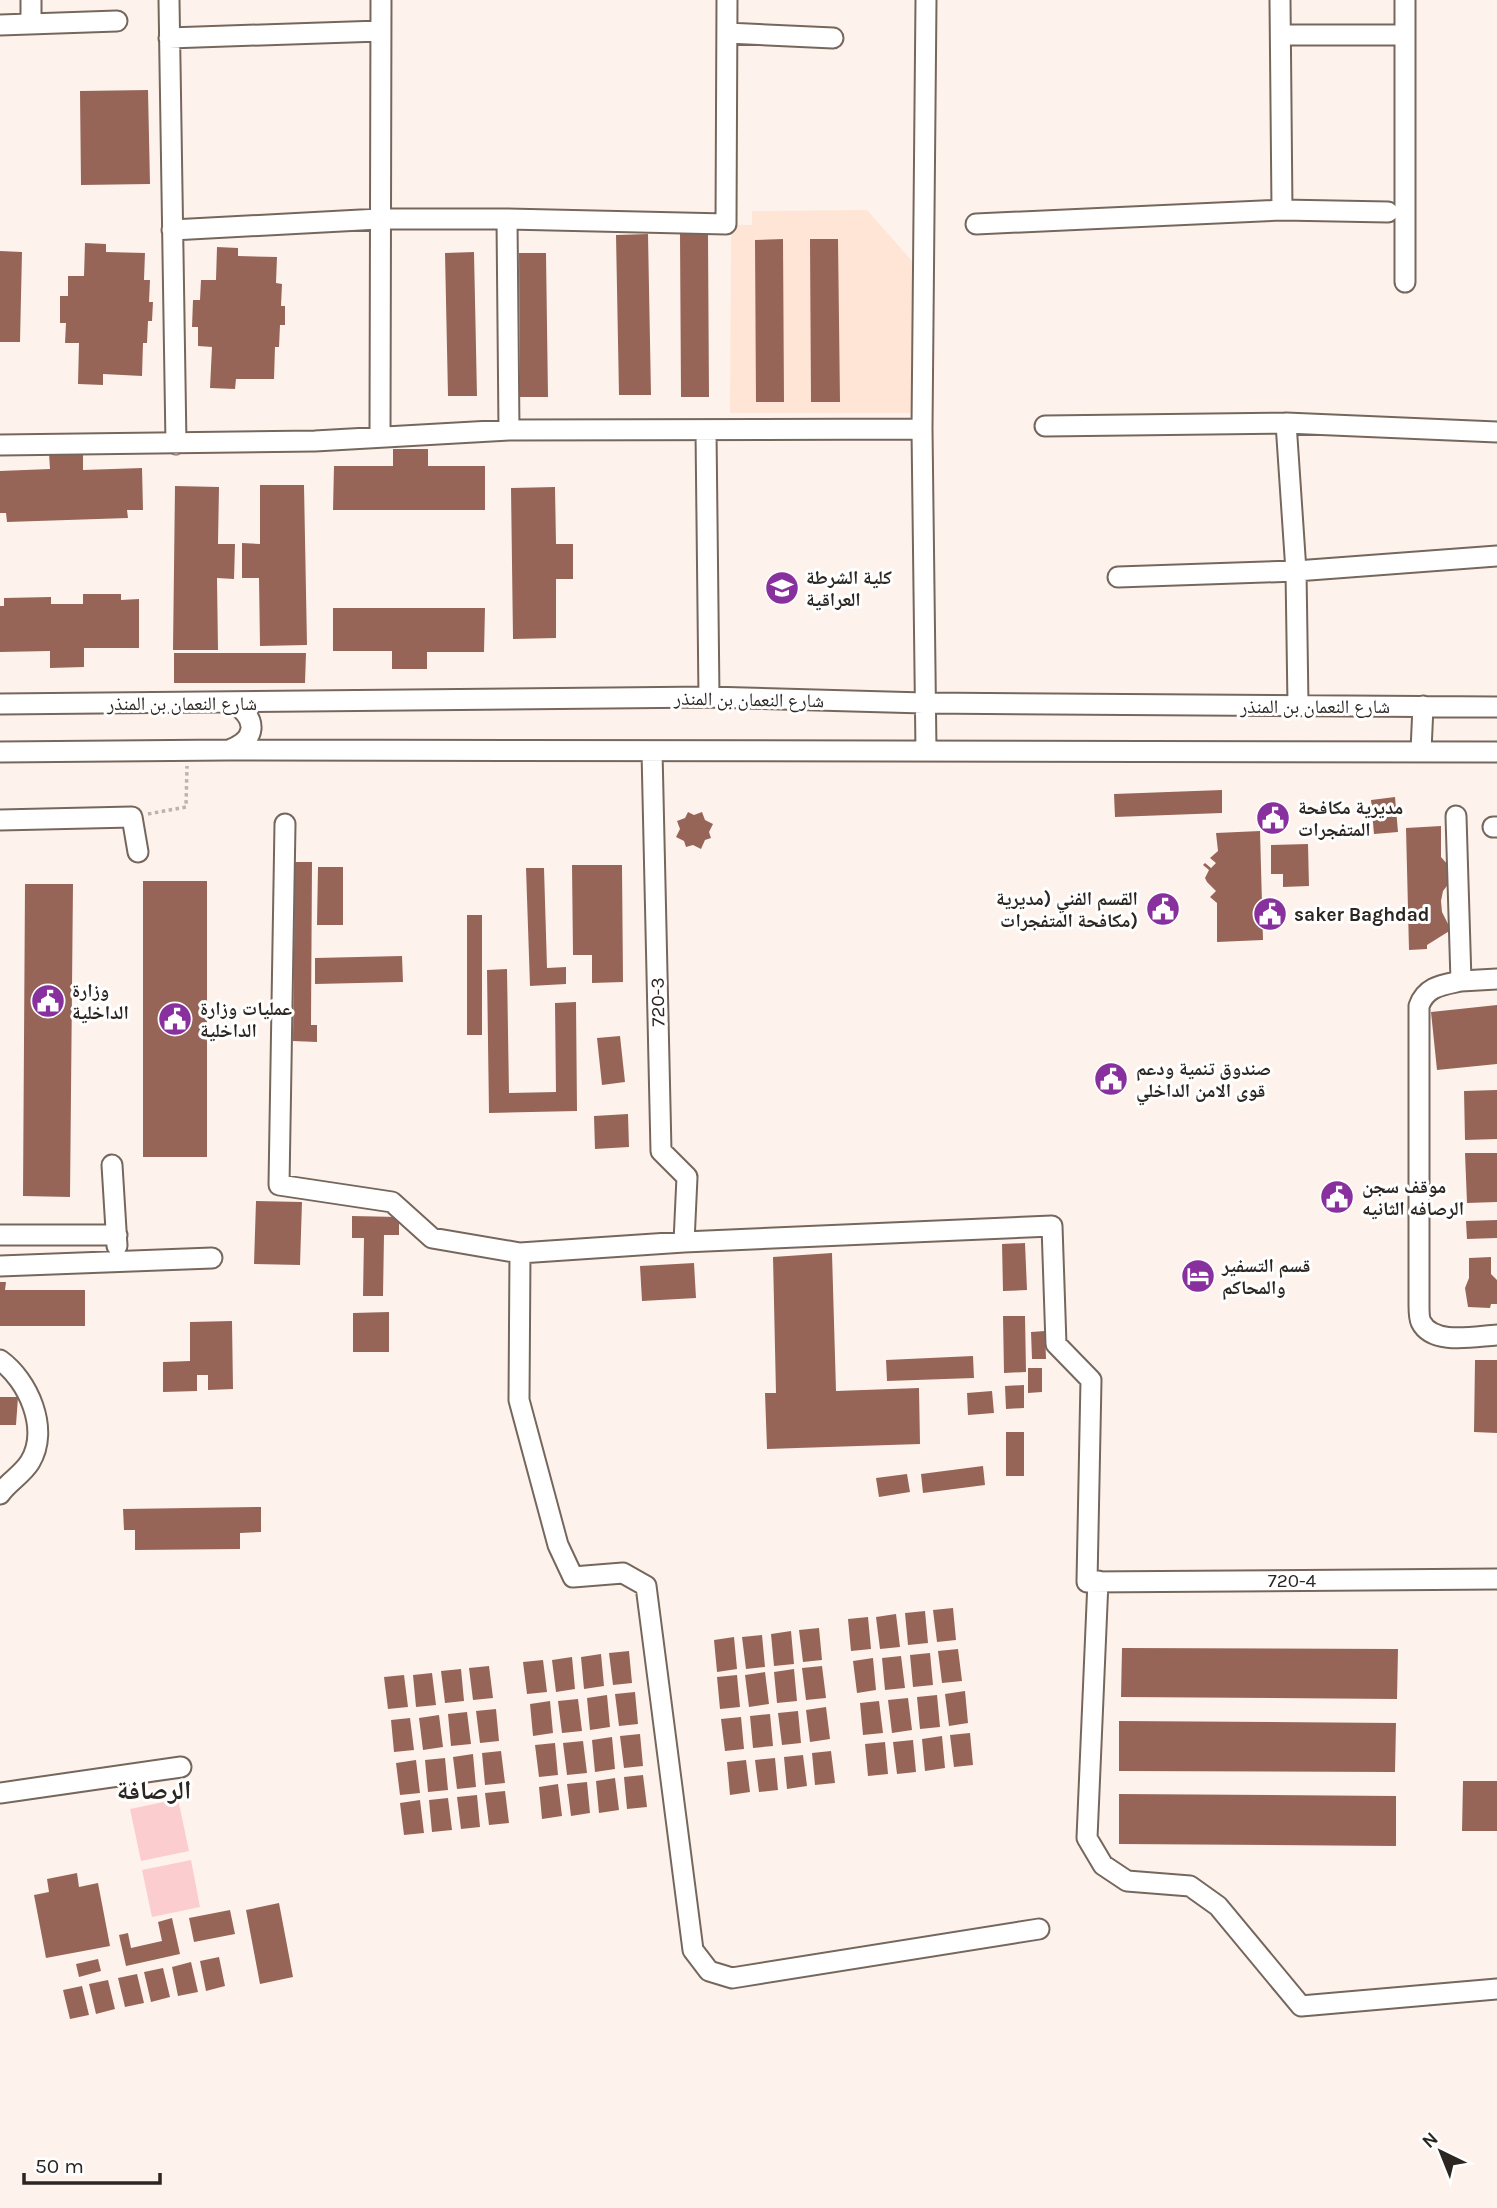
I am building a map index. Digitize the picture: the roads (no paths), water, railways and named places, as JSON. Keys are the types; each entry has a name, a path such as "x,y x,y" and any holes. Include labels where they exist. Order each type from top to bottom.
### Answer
{"street":[{"path":"31,0 31,24"},
{"path":"169,0 176,444"},
{"path":"380,435 381,0"},
{"path":"172,230 379,219 507,219 726,225 727,0"},
{"path":"926,0 922,429 926,751"},
{"path":"1280,0 1282,210"},
{"path":"1405,0 1405,282"},
{"path":"0,25 117,21"},
{"path":"169,38 380,31"},
{"path":"727,33 833,38"},
{"path":"1281,35 1405,35"},
{"path":"976,224 1282,210 1388,212"},
{"path":"507,219 509,430"},
{"path":"1045,426 1286,423 1497,432"},
{"path":"1286,423 1296,571 1298,705"},
{"path":"0,445 315,440 509,430 922,429"},
{"path":"706,431 709,697"},
{"path":"1118,577 1296,571 1497,556"},
{"name":"شارع النعمان بن المنذر","path":"0,704 709,697 925,703 1497,707"},
{"path":"228,750 244,743 251,729 250,720 234,703"},
{"path":"1421,751 1423,706"},
{"name":"720-3","path":"652,751 660,1151 687,1177 684,1242"},
{"path":"0,752 1497,752"},
{"path":"1456,816 1461,981"},
{"path":"0,820 132,817 138,852"},
{"path":"285,824 279,1185 392,1202 432,1238 520,1253 684,1242 1052,1226 1056,1343 1091,1381 1092,1582 1087,1838 1102,1865 1127,1881 1190,1886 1219,1906 1301,2006 1497,1989"},
{"path":"1497,979 1461,981 1433,988 1422,996 1419,1006 1421,1322 1431,1332 1447,1338 1497,1335"},
{"path":"112,1165 117,1261"},
{"path":"0,1235 117,1235"},
{"path":"520,1253 519,1400 558,1545 573,1577 623,1573 646,1586 693,1950 701,1961 709,1971 732,1978 1039,1929"},
{"path":"0,1266 212,1258"},
{"path":"0,1360 12,1369 30,1395 37,1437 32,1459 0,1494"},
{"name":"720-4","path":"1092,1582 1497,1579"},
{"path":"0,1793 181,1767"}],"place":[{"name":"كلية الشرطة العراقية","path":"782,588"},
{"name":"مديرية مكافحة المتفجرات","path":"1273,818"},
{"name":"القسم الفني (مديرية مكافحة المتفجرات)","path":"1163,909"},
{"name":"saker Baghdad","path":"1270,914"},
{"name":"وزارة الداخلية","path":"48,1001"},
{"name":"عمليات وزارة الداخلية","path":"175,1019"},
{"name":"صندوق تنمية ودعم قوى الامن الداخلي","path":"1111,1079"},
{"name":"موقف سجن الرصافه الثانيه","path":"1337,1197"},
{"name":"قسم التسفير والمحاكم","path":"1198,1276"}],"district":[{"name":"الرصافة","path":"154,1790"}]}
